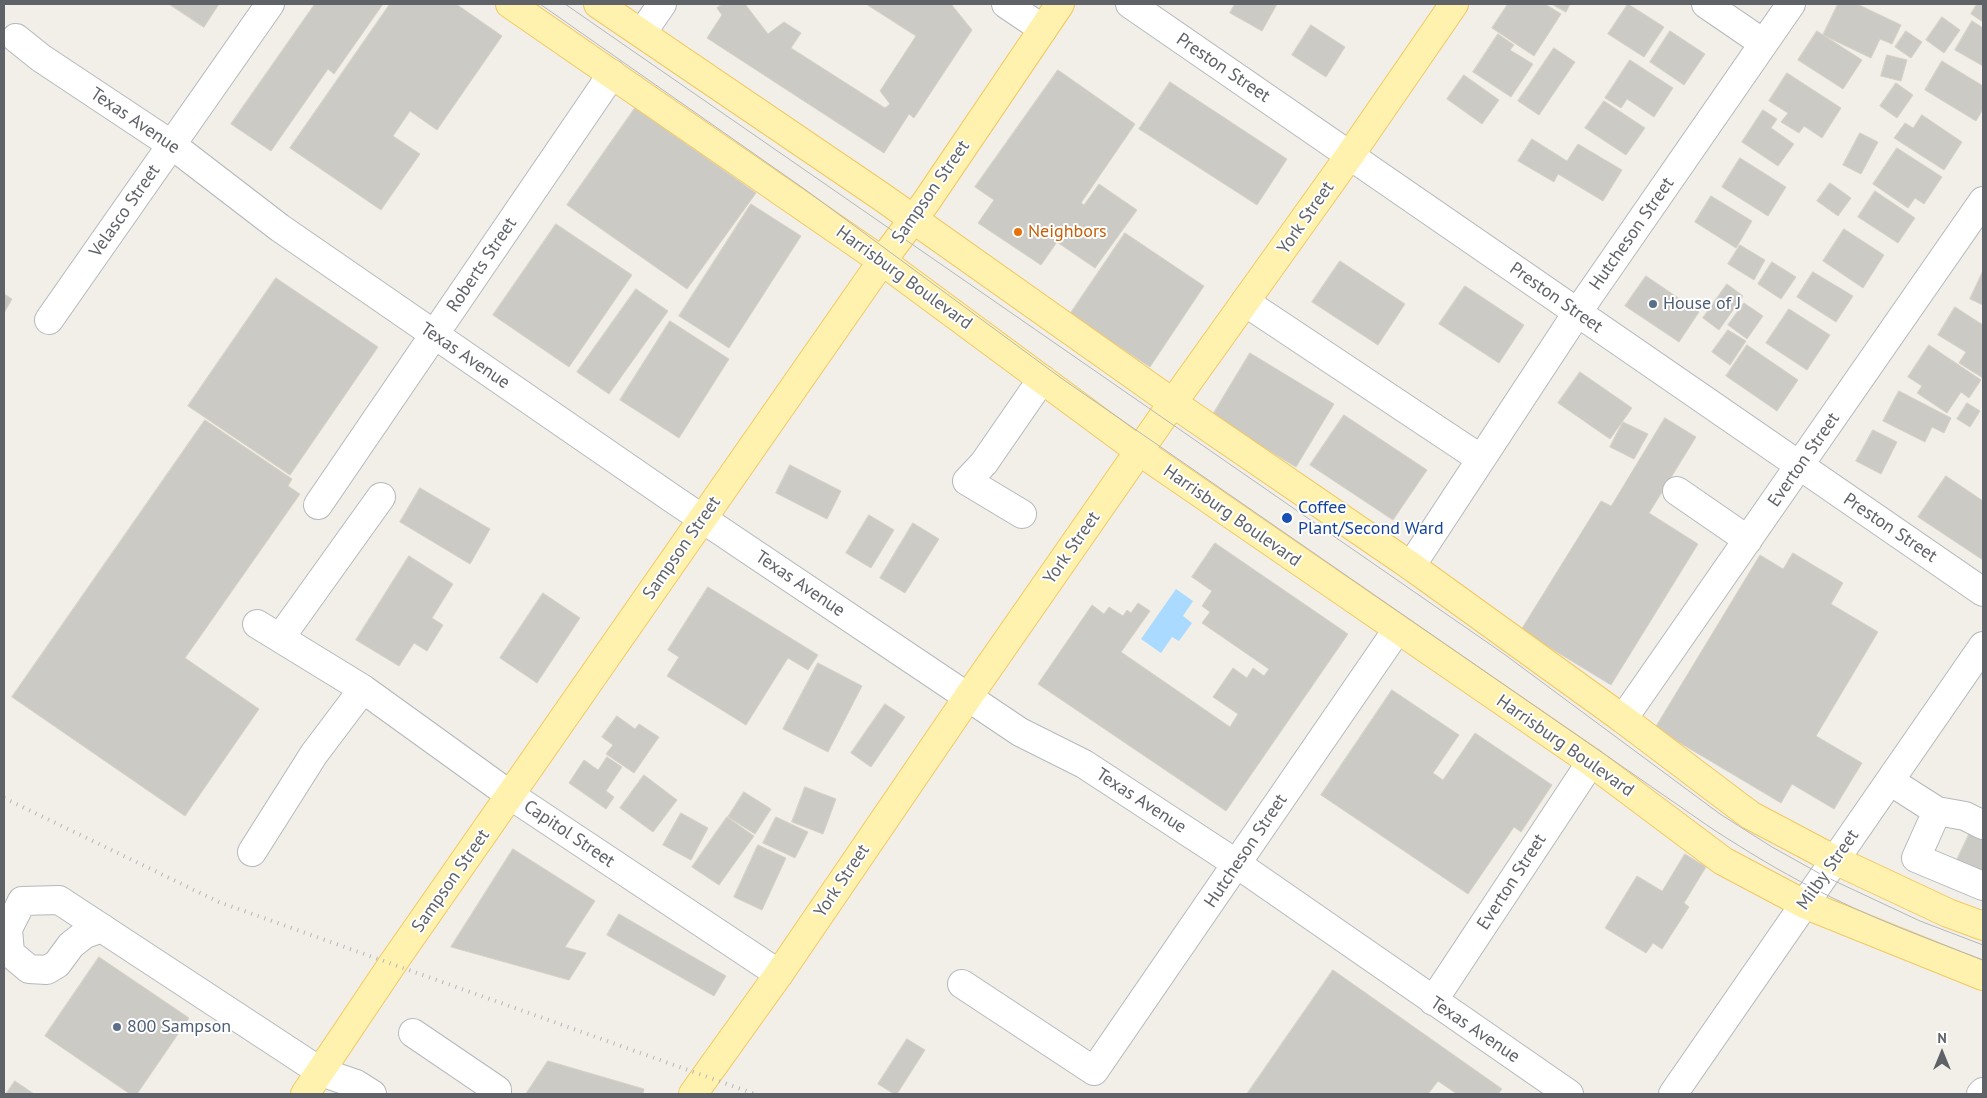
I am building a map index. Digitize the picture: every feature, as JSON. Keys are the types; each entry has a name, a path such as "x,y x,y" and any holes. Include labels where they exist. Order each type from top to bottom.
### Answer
{"main road":[{"name":"Harrisburg Boulevard","path":"510,4 882,261 1139,451 1591,762 1723,861 1804,904 1983,976"},
{"path":"598,4 914,219 1173,403 1411,566 1623,719 1750,814 1835,860 1948,913 1983,926"},
{"name":"Sampson Street","path":"305,1094 510,794 882,261 914,219 1060,4"},
{"name":"York Street","path":"693,1094 779,974 1139,451 1350,155 1454,4"}],"street":[{"name":"Velasco Street","path":"49,320 270,4"},
{"path":"642,33 662,4"},
{"path":"1006,4 1043,29"},
{"name":"Preston Street","path":"1130,4 1983,592"},
{"path":"1706,4 1763,44"},
{"name":"Hutcheson Street","path":"1411,566 1577,313 1790,4"},
{"name":"Texas Avenue","path":"16,38 41,58 172,145 266,218 702,519 1020,732 1084,764 1237,864 1569,1094"},
{"name":"Roberts Street","path":"318,505 612,74"},
{"name":"Everton Street","path":"1623,719 1983,201"},
{"path":"1245,302 1482,460"},
{"path":"1022,514 967,480 984,463 1042,379"},
{"path":"1677,491 1748,540"},
{"name":"Capitol Street","path":"381,497 269,631 363,689 510,794 779,974"},
{"name":"Hutcheson Street","path":"962,984 1094,1071 1397,630"},
{"name":"Milby Street","path":"1673,1094 1890,781 1979,660"},
{"path":"252,852 314,754 363,689"},
{"name":"Everton Street","path":"1433,1001 1591,762"},
{"path":"1890,781 1937,811 1965,816 1983,825"},
{"path":"1937,811 1916,858 1983,886"},
{"path":"102,928 321,1072 356,1084 372,1094"},
{"path":"412,1033 497,1090 497,1094"}],"water":[{"path":"1176,589 1193,601 1183,616 1192,623 1179,641 1172,637 1161,653 1141,639"}],"building":[{"path":"169,4 219,4 204,27"},
{"path":"315,4 383,4 334,74 328,69 271,151 231,124"},
{"path":"390,4 456,4 502,36 437,130 410,111 393,136 420,154 381,210 290,148"},
{"path":"723,4 745,4 768,34 784,22 801,33 791,48 885,108 890,104 880,91 916,36 866,4 951,4 972,30 914,118 909,114 884,153 707,38 722,15 717,8"},
{"path":"1235,4 1277,4 1262,31 1230,13"},
{"path":"1508,4 1545,4 1561,14 1534,56 1492,28"},
{"path":"1552,4 1570,4 1566,12"},
{"path":"1628,4 1664,27 1644,57 1608,34"},
{"path":"1838,4 1857,4 1901,25 1892,44 1880,39 1871,58 1823,35"},
{"path":"1977,4 1983,4 1983,22 1971,14"},
{"path":"1942,17 1960,30 1944,53 1926,40"},
{"path":"1972,21 1983,28 1983,66 1955,50"},
{"path":"1311,25 1345,47 1326,77 1292,55"},
{"path":"1670,31 1705,54 1684,85 1650,62"},
{"path":"1817,31 1862,60 1843,89 1798,60"},
{"path":"1906,31 1922,42 1911,58 1895,47"},
{"path":"1498,34 1514,45 1510,50 1533,64 1511,97 1473,72"},
{"path":"1554,48 1575,62 1539,115 1518,101"},
{"path":"1887,55 1907,60 1901,81 1881,76"},
{"path":"1630,60 1673,88 1654,117 1627,99 1621,108 1605,98"},
{"path":"1942,61 1983,86 1983,109 1976,121 1925,90"},
{"path":"1058,70 1135,124 1081,203 1084,205 1099,184 1137,210 1095,268 1057,242 1041,265 978,223 994,200 975,187"},
{"path":"1787,73 1841,108 1822,138 1804,126 1799,133 1781,122 1788,113 1769,101"},
{"path":"1464,75 1499,100 1482,124 1447,99"},
{"path":"1170,82 1287,159 1257,205 1139,129"},
{"path":"1896,83 1913,95 1897,118 1880,106"},
{"path":"1604,101 1645,128 1626,155 1585,128"},
{"path":"635,108 756,193 687,289 567,205"},
{"path":"1763,110 1777,119 1771,128 1794,144 1778,166 1742,142"},
{"path":"1922,115 1962,142 1944,170 1894,138 1905,123 1913,128"},
{"path":"1860,133 1878,142 1861,174 1843,165"},
{"path":"1532,139 1567,161 1578,144 1622,170 1603,201 1558,174 1554,182 1518,161"},
{"path":"1897,148 1942,177 1924,204 1915,198 1908,208 1873,184"},
{"path":"1740,158 1786,187 1768,216 1722,187"},
{"path":"1830,183 1851,198 1838,216 1817,201"},
{"path":"1875,191 1915,218 1898,243 1858,217"},
{"path":"1711,196 1752,221 1736,248 1695,222"},
{"path":"751,204 801,236 729,348 679,316"},
{"path":"556,224 632,275 569,367 493,315"},
{"path":"1844,229 1884,255 1863,288 1823,261"},
{"path":"1125,233 1204,286 1150,367 1070,314"},
{"path":"1740,245 1765,260 1754,280 1728,264"},
{"path":"1340,261 1405,304 1378,345 1312,302"},
{"path":"1772,262 1796,277 1781,299 1758,284"},
{"path":"1983,271 1983,305 1970,299"},
{"path":"1813,272 1853,296 1836,322 1797,297"},
{"path":"1646,276 1699,312 1679,342 1625,306"},
{"path":"276,278 378,347 290,475 188,406"},
{"path":"1727,284 1743,296 1719,330 1703,318"},
{"path":"1465,286 1524,325 1499,363 1439,324"},
{"path":"636,289 668,311 609,394 577,372"},
{"path":"4,294 12,299 4,313"},
{"path":"1744,303 1763,316 1747,339 1728,325"},
{"path":"1955,307 1983,325 1983,378 1959,363 1966,352 1938,335"},
{"path":"1789,309 1830,335 1807,370 1766,343"},
{"path":"670,321 729,359 679,438 620,400"},
{"path":"1728,330 1746,341 1730,365 1712,352"},
{"path":"1747,345 1798,380 1777,411 1726,376"},
{"path":"1929,345 1981,380 1969,398 1961,392 1947,413 1917,393 1922,386 1908,377"},
{"path":"1250,353 1334,404 1296,467 1212,416"},
{"path":"1580,372 1632,408 1610,439 1558,403"},
{"path":"1899,391 1951,418 1944,433 1932,427 1925,442 1883,421"},
{"path":"1967,403 1980,411 1970,427 1957,419"},
{"path":"1344,415 1427,470 1393,520 1310,465"},
{"path":"1665,418 1696,437 1649,513 1698,544 1611,685 1521,630 1601,501 1611,506"},
{"path":"205,420 292,479 288,486 300,494 185,658 259,709 185,816 12,697"},
{"path":"1623,422 1648,434 1634,459 1610,447"},
{"path":"1873,430 1897,442 1881,474 1856,461"},
{"path":"790,465 841,491 827,519 776,493"},
{"path":"1946,476 1983,501 1983,560 1918,517"},
{"path":"420,488 490,529 470,564 400,522"},
{"path":"869,515 894,530 871,568 846,553"},
{"path":"913,523 939,539 905,593 880,578"},
{"path":"1215,543 1348,634 1226,811 1038,684 1092,605 1104,614 1109,607 1123,616 1127,610 1131,613 1138,603 1150,611 1121,652 1230,727 1238,714 1213,697 1233,668 1247,678 1253,668 1264,676 1269,669 1202,623 1210,612 1202,606 1212,591 1192,577"},
{"path":"1793,553 1843,583 1831,604 1878,632 1816,736 1862,763 1834,809 1792,784 1781,803 1655,728 1760,555 1783,569"},
{"path":"409,556 453,584 432,618 443,625 427,651 414,643 399,666 356,640"},
{"path":"708,587 818,655 808,670 788,658 746,725 667,676 679,657 668,650"},
{"path":"543,593 580,618 537,683 500,658"},
{"path":"818,663 862,686 828,752 783,729"},
{"path":"1392,690 1459,735 1433,773 1443,780 1475,733 1552,785 1521,832 1514,827 1468,894 1321,795"},
{"path":"885,704 905,717 871,767 851,753"},
{"path":"617,716 635,729 639,724 659,737 634,773 606,754 613,745 602,737"},
{"path":"607,757 622,767 606,791 614,797 606,809 569,783 584,760 598,770"},
{"path":"644,775 677,800 653,832 620,808"},
{"path":"805,787 836,799 823,834 792,822"},
{"path":"744,792 771,809 755,834 728,817"},
{"path":"681,813 708,828 691,860 663,845"},
{"path":"727,817 754,836 719,885 692,867"},
{"path":"776,817 808,832 795,858 763,843"},
{"path":"1973,826 1983,831 1983,878 1955,864"},
{"path":"758,845 786,858 762,910 734,897"},
{"path":"513,849 595,901 565,947 586,953 569,980 451,947"},
{"path":"1685,854 1706,867 1684,903 1689,907 1662,949 1653,943 1646,953 1605,928 1637,876 1662,891"},
{"path":"619,914 726,976 714,996 607,935"},
{"name":"800 Sampson","path":"99,957 189,1018 137,1094 130,1094 45,1036"},
{"path":"1333,970 1502,1089 1498,1094 1457,1094 1438,1081 1428,1094 1247,1094"},
{"path":"907,1039 925,1050 897,1094 894,1094 878,1084"},
{"path":"548,1061 644,1089 643,1094 526,1094"},
{"path":"15,1081 34,1094 6,1094"}],"tram line":[{"path":"540,4 803,188 1061,378 1714,830 1775,868 1834,899 1897,927 1983,960"},
{"path":"565,4 1504,654 1720,814 1772,847 1824,876 1920,921 1983,945"}],"railway":[{"path":"4,798 219,902 755,1094"}],"place":[{"name":"Neighbors","path":"1018,232"},
{"name":"House of J","path":"1653,304"},
{"name":"Coffee Plant/Second Ward","path":"1287,518"},
{"name":"800 Sampson","path":"117,1027"}]}
